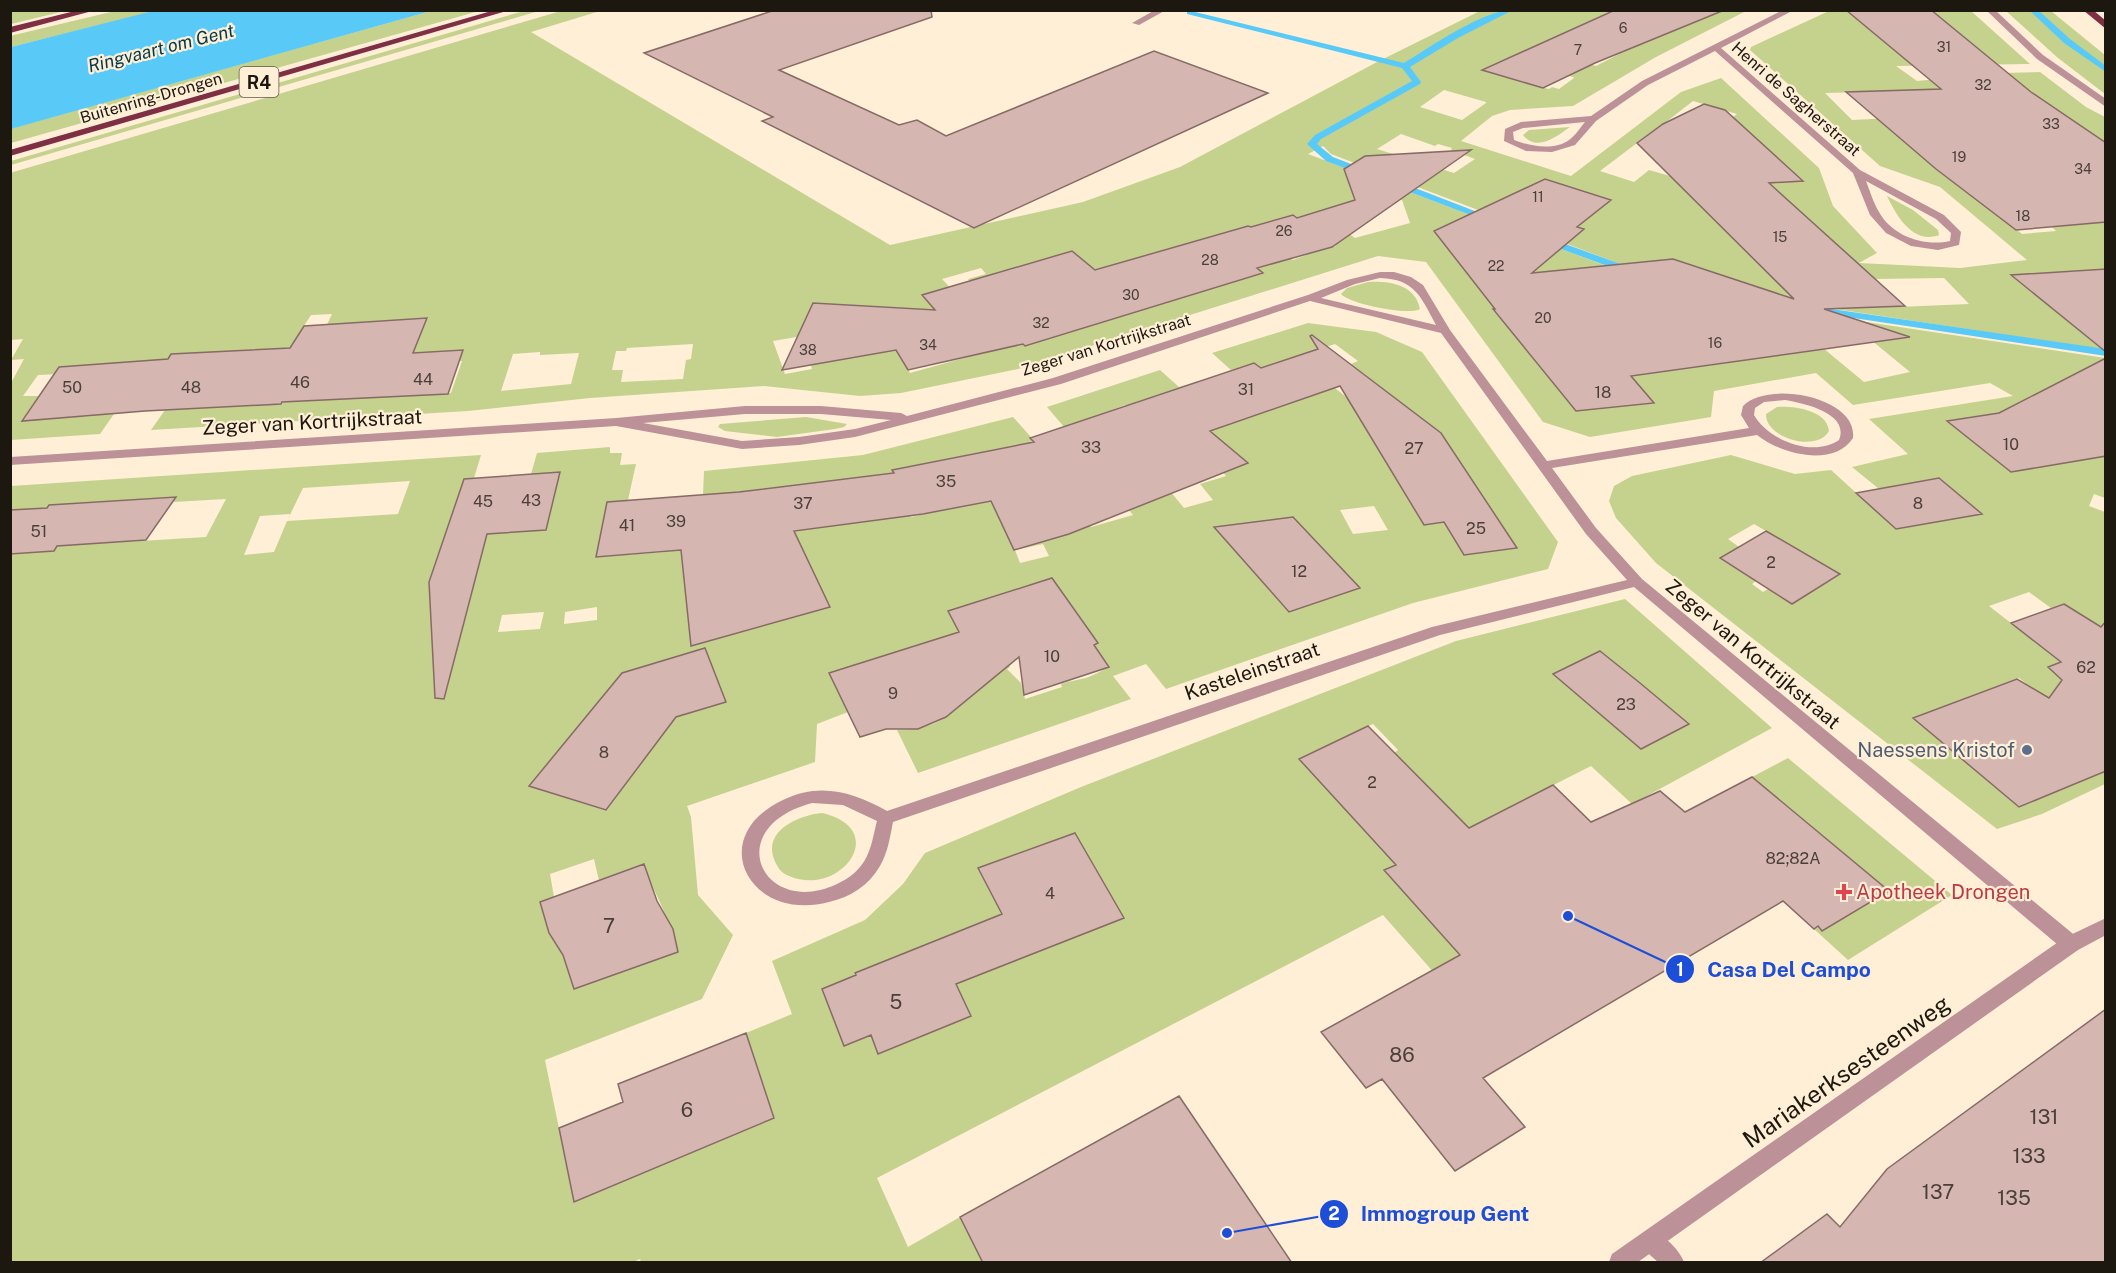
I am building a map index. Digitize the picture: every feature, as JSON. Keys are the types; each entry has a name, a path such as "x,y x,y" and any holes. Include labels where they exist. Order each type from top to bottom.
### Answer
{"highway":[{"path":"10,30 92,10"},
{"name":"Buitenring-Drongen","path":"10,153 506,10"},
{"path":"2087,10 2106,26"}],"street":[{"path":"1136,23 1162,10"},
{"name":"Henri de Sagherstraat","path":"1593,119 1521,125 1508,130 1509,141 1526,148 1552,149 1572,143 1593,119 1645,83 1790,10"},
{"path":"1990,10 2040,57 2106,104"},
{"name":"Henri de Sagherstraat","path":"1716,48 1857,172 1940,217 1956,232 1955,243 1938,247 1911,243 1890,231 1875,215 1857,172"},
{"name":"Zeger van Kortrijkstraat","path":"616,422 742,445 855,434 1057,381 1309,298 1365,277 1393,273 1419,288 1445,332 1542,466 1591,531 1637,582 2071,944"},
{"path":"1309,298 1445,332"},
{"path":"1542,466 1757,431 1777,443 1802,450 1833,450 1843,445 1848,438 1848,429 1842,420 1831,411 1802,399 1785,396 1758,400 1749,406 1747,413 1749,422 1757,431"},
{"name":"Zeger van Kortrijkstraat","path":"10,461 616,422 745,410 820,410 910,418"},
{"name":"Kasteleinstraat","path":"886,818 1437,631 1637,582"},
{"path":"826,795 848,800 886,818 873,863 859,880 838,893 814,899 790,897 769,889 756,874 750,856 753,837 764,820 782,806 804,798 826,795"},
{"name":"Mariakerksesteenweg","path":"1620,1263 2071,944 2106,926"},
{"path":"1651,1241 1673,1263"}],"green space":[{"path":"11,10 65,10 65,11 11,24"},
{"path":"527,10 539,11 11,165 11,161"},
{"path":"1748,10 1656,57 1573,106 1510,110 1492,116 1461,141 1571,176 1681,92 1721,78 1819,168 1833,206 1877,253 1859,263 1960,268 2027,260 1940,187 1880,166 1750,50 1751,47 1829,11 1971,11 2030,64 1896,66 1917,81 2040,72 2086,107 2105,117 2105,141 2024,144 2105,210 2105,350 1691,287 1654,277 1331,154 1323,146 1308,154 1681,294 2105,358 2105,376 2087,368 2046,389 2105,419 2105,498 2094,494 2089,506 2105,512 2105,630 2064,604 2051,608 2029,592 1989,606 2105,696 2105,746 2019,678 1914,718 1965,762 2105,771 2105,784 2042,814 1997,829 1656,563 1616,518 1609,501 1614,486 1632,476 1731,455 1795,474 1831,470 1896,529 1981,514 1939,478 1879,489 1852,467 1908,454 1869,419 2013,396 1990,383 1853,405 1816,373 1714,391 1711,417 1590,437 1543,422 1426,262 1378,256 1018,369 901,393 860,396 764,386 590,398 468,411 151,430 165,410 137,381 100,434 11,440 11,383 24,359 11,360 23,339 11,340 10,173 561,11 600,11 531,32 890,245 1083,202 1180,167 1379,61 1480,11 1709,13 1702,11","holes":["1584,43 1619,54 1596,66 1536,46","1538,68 1574,78 1559,89 1536,86","1444,90 1486,102 1462,120 1420,107","1863,92 1893,118 1852,120 1825,93","1693,101 1737,114 1710,135 1689,134 1661,126","1401,134 1435,146 1438,144 1452,148 1451,150 1475,159 1454,173 1377,149","1637,143 1669,153 1683,165 1670,176 1649,170 1634,182 1600,171","1926,160 2005,171 1941,173","1973,196 2061,226 2052,227 2056,231 2022,234","1355,200 1402,200 1410,223 1355,238 1318,212","1293,215 1336,246 1323,250 1307,238 1290,243 1306,255 1293,260 1248,228","1213,236 1262,273 1162,251","981,268 986,274 968,279 982,293 961,299 942,279","1944,278 1969,304 1898,307 1873,279","1572,301 1524,348 1493,310","332,314 325,329 302,329 311,315","998,320 1084,327 1025,346","831,331 811,365 812,369 785,374 773,341","887,335 971,356 910,373","1673,335 1737,361 1707,366","1871,340 1910,372 1864,382 1823,348","693,344 691,359 686,360 683,379 621,382 623,370 612,370 616,351 626,351 627,348","463,350 459,361 462,361 451,393 382,397 395,365","579,353 571,384 501,391 513,354","337,361 281,404 260,405","38,375 122,376 94,416 22,420 39,396 23,396","1948,421 2070,462 2011,472","1754,524 1840,575 1792,604 1768,589 1763,592 1752,584 1756,581 1720,559 1739,547 1728,539"]},
{"path":"115,11 157,11 11,47 10,36"},
{"path":"431,11 479,11 11,143 10,129"},
{"path":"2006,11 2051,11 2105,55 2105,94 2058,58"},
{"path":"1570,127 1540,143 1528,140 1523,135 1529,130"},
{"path":"1887,196 1913,210 1938,230 1939,235 1921,236 1913,232 1895,212"},
{"path":"1368,282 1384,282 1407,289 1413,294 1420,309 1405,311 1380,308 1355,302 1341,294 1347,288"},
{"path":"1308,323 1376,332 1422,352 1558,542 1548,569 1413,603 1166,689 1146,664 1113,676 1131,699 918,773 897,730 927,726 948,716 954,711 946,696 848,712 817,724 815,762 687,806 691,817 698,895 733,935 702,999 545,1060 574,1202 774,1118 746,1033 792,1014 772,961 865,920 903,884 925,853 1081,787 1456,641 1625,599 1772,728 1632,804 1591,766 1459,833 1394,753 1398,750 1373,724 1300,758 1400,863 1385,871 1539,1044 1512,1061 1383,915 877,1178 908,1247 960,1217 983,1262 641,1262 640,1259 633,1262 11,1262 11,486 481,455 474,478 464,479 449,525 518,532 546,530 531,474 537,453 610,447 610,453 622,453 620,465 636,464 628,500 607,502 597,550 624,549 624,555 665,552 666,545 703,495 704,471 863,455 1013,417 1071,482 1137,417 1125,405 1065,428 1047,407 1160,370 1179,387 1198,381 1243,420 1295,396 1254,363 1231,370 1212,353","holes":["1335,344 1358,361 1351,364 1398,400 1365,412 1296,357","1440,431 1456,456 1373,439","981,452 1000,492 943,510 911,517 893,470","1212,459 1226,476 1200,484 1213,500 1184,508 1161,480","410,481 398,514 287,521 274,552 244,555 260,516 290,514 303,488","176,497 173,502 226,499 206,537 124,542 150,499","1121,500 1133,515 1091,527 1079,512","1486,501 1517,548 1464,555 1435,508","1374,506 1388,530 1353,534 1340,510","1309,534 1360,588 1289,612 1239,556","1043,544 1049,556 1020,563 1015,550","471,595 456,653 433,659","1071,604 1098,643 1094,645 1109,667 1089,677 1061,684 1062,687 1025,699 1021,683 1007,669 1010,667 989,634","597,607 597,620 564,624 565,612","544,612 540,629 498,632 502,615","697,650 702,665 725,701 676,717 606,810 529,786 622,673","594,859 599,881 644,865 678,952 574,989 563,955 549,933 540,902 554,897 550,874","936,941 971,1016 879,1054 871,1035 844,1046 855,973"]},
{"path":"1777,407 1792,407 1816,414 1827,424 1829,431 1823,438 1814,441 1804,442 1782,436 1768,423 1766,414"},
{"path":"806,417 847,424 835,429 777,437 725,431 718,427 720,424"},
{"path":"1788,758 1952,895 1848,960 1814,929 1818,926 1823,931 1884,886 1752,777"},
{"path":"822,813 843,821 854,833 856,846 851,859 840,870 826,878 808,880 786,875 776,865 772,849 774,840 779,832 794,821"}],"water":[{"name":"Ringvaart om Gent","path":"157,10 431,11 11,129 11,47"}],"building":[{"path":"775,10 931,10 932,17 779,70 899,125 917,120 946,136 1154,51 1268,93 974,228 762,121 773,117 644,53"},
{"path":"1615,10 1722,11 1595,63 1543,88 1482,70"},
{"path":"1846,10 1931,10 2031,92 2106,143 2106,222 2016,230 1936,169 1846,92 1941,89"},
{"path":"1704,104 1725,110 1803,181 1769,183 1905,306 1824,309 1910,337 1631,376 1654,403 1576,411 1493,309 1495,309 1434,231 1545,179 1611,200 1577,227 1584,229 1532,273 1673,259 1794,299 1637,143 1663,124"},
{"path":"1471,150 1332,247 1257,268 1263,273 1025,346 1023,344 908,370 896,350 782,370 813,303 935,310 922,295 1072,251 1095,270 1248,226 1293,215 1297,218 1355,200 1344,169 1365,156"},
{"path":"2106,269 2106,352 2011,275"},
{"path":"427,318 413,353 463,350 448,394 282,402 281,404 145,411 22,421 59,367 168,359 171,354 290,348 304,326"},
{"path":"1312,335 1441,433 1517,548 1464,555 1444,522 1424,525 1340,386 1210,431 1248,463 1069,534 1014,550 991,501 923,514 794,531 830,607 691,646 681,550 596,557 607,502 739,492 894,473 892,470 1034,442 1030,438 1254,363 1261,368 1318,349 1310,336"},
{"path":"2106,358 2106,456 2011,472 1947,421 1999,413"},
{"path":"560,472 546,530 487,534 444,699 435,698 429,582 464,479"},
{"path":"1939,478 1982,514 1896,529 1856,493"},
{"path":"176,497 146,540 57,546 54,551 10,554 10,510 47,508 49,505"},
{"path":"1293,517 1360,588 1289,612 1214,527"},
{"path":"1766,531 1840,574 1792,604 1720,558"},
{"path":"1052,578 1098,643 1094,645 1109,667 1024,695 1019,657 946,717 918,729 886,729 860,737 829,673 959,632 948,611"},
{"path":"2064,604 2101,627 2106,621 2106,771 2019,807 1913,718 2017,679 2049,698 2062,680 2048,667 2061,662 2011,623"},
{"path":"705,648 726,702 676,717 606,810 529,786 622,673"},
{"path":"1600,651 1689,724 1641,749 1553,674"},
{"path":"1368,726 1469,828 1553,785 1591,822 1660,791 1685,812 1752,777 1889,891 1822,931 1818,926 1814,929 1783,901 1483,1078 1525,1127 1455,1171 1382,1079 1366,1088 1321,1032 1460,955 1384,870 1396,865 1299,759"},
{"path":"1075,833 1124,918 956,984 971,1016 878,1054 871,1035 844,1046 822,989 856,975 855,973 1002,914 978,868"},
{"path":"644,864 657,901 673,929 678,952 574,989 563,955 549,933 540,902"},
{"path":"2106,1009 2106,1263 1760,1263 1827,1214 1840,1227 1887,1169"},
{"path":"746,1033 774,1118 574,1202 559,1128 623,1102 618,1084"},
{"path":"1179,1096 1292,1263 983,1263 960,1217"}],"waterway":[{"path":"1405,66 1455,36 1509,10"},
{"path":"2033,10 2067,41 2106,70"},
{"path":"1190,12 1405,66"},
{"path":"1366,173 1329,159 1312,144 1318,137 1417,82 1405,66"},
{"path":"1394,183 1493,220"},
{"path":"1546,240 1633,272"},
{"path":"1818,310 2106,353"}],"place":[{"name":"Naessens Kristof","path":"2027,750"},
{"name":"Apotheek Drongen","path":"1844,892"},
{"name":"Casa Del Campo","path":"1568,916"},
{"name":"Immogroup Gent","path":"1227,1233"}]}
